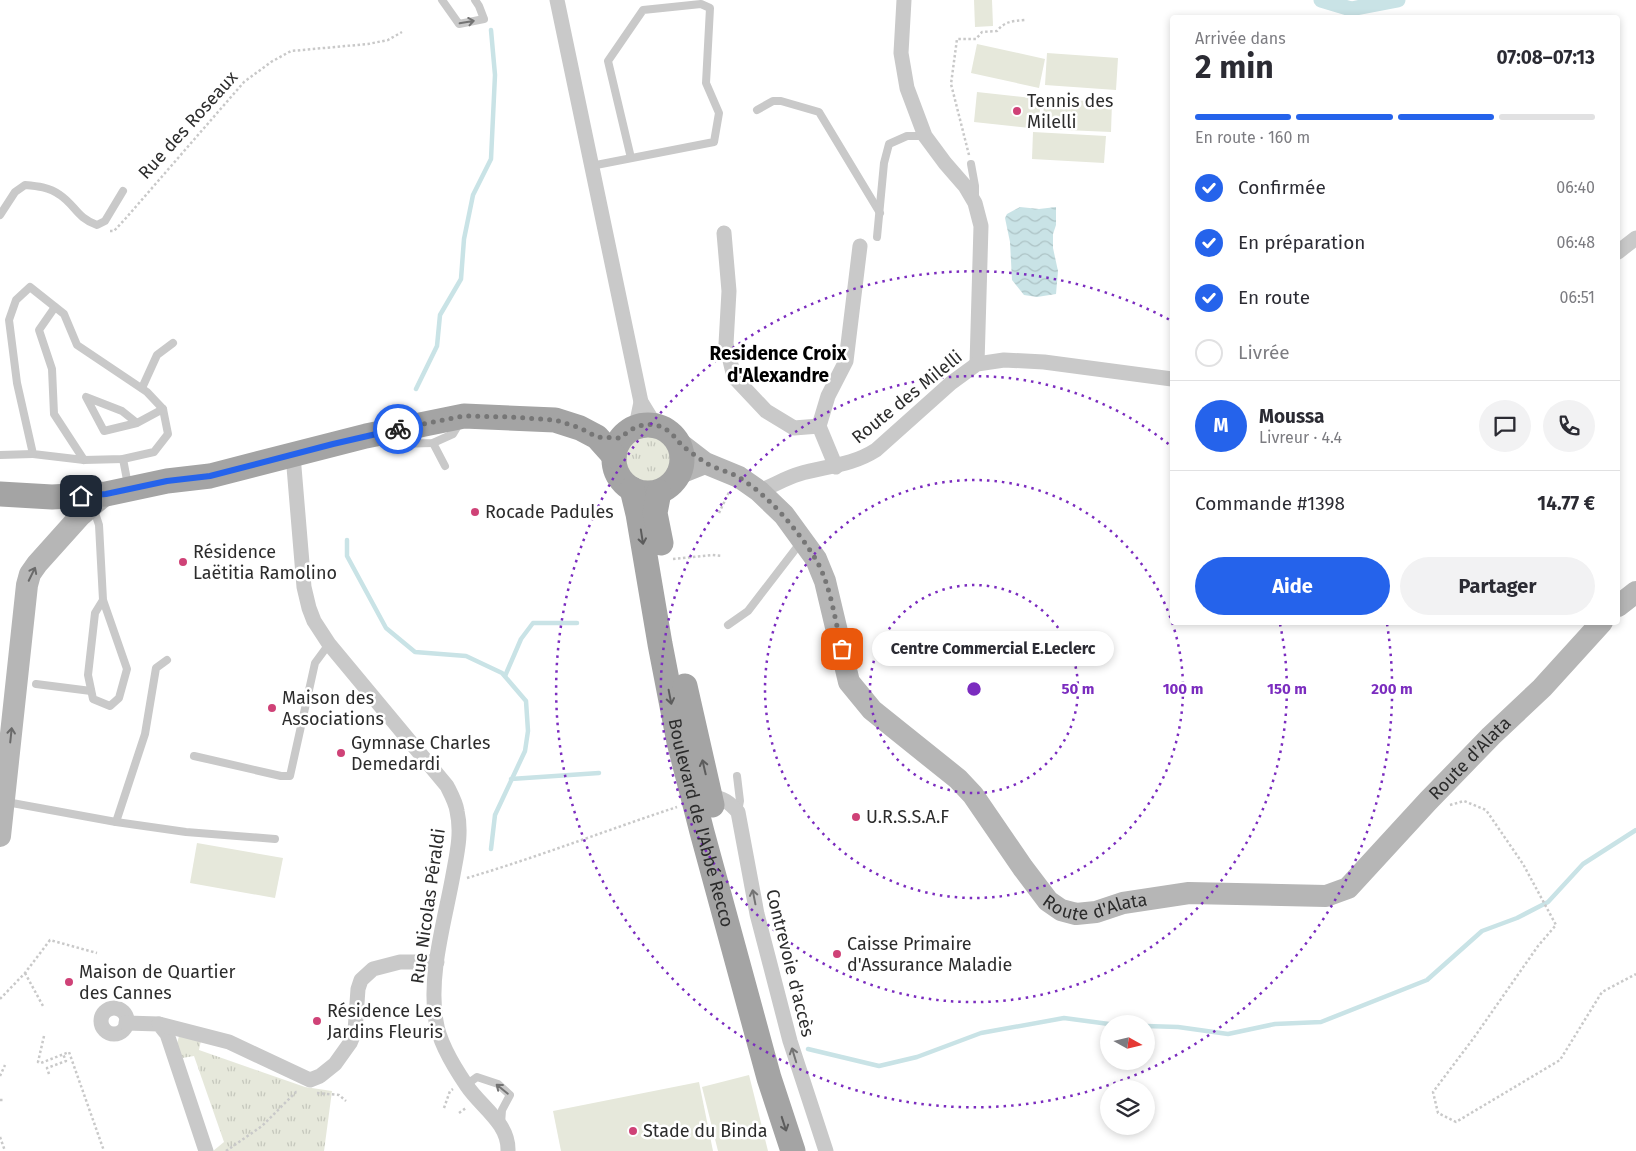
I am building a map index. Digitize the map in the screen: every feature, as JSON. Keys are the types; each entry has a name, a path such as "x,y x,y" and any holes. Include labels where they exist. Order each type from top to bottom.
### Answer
{"main road":[{"path":"0,494 52,497 109,496 173,480 210,476 380,432 464,416 555,420 580,428 625,436 665,428 673,434 679,443 682,453 680,474 667,488 659,492 640,492 632,489 624,483 614,466 625,436"},
{"name":"Boulevard de l'Abbé Recco","path":"632,489 679,742 769,1078 793,1151"},
{"name":"Boulevard de l'Abbé Recco","path":"659,492 655,512 674,638 710,797 770,1030 810,1151"}],"street":[{"path":"557,0 641,402 625,436"},
{"path":"904,0 901,53 907,88 925,136 965,186 975,203 981,226 977,364"},
{"path":"724,233 729,292 726,344 734,377 766,411 794,428 819,426"},
{"path":"1620,250 1636,238"},
{"path":"836,467 819,426 828,396 846,361 860,246"},
{"name":"Route des Milelli","path":"759,491 798,474 836,467 864,458 876,450 951,383 977,364 1004,360 1044,362 1170,379"},
{"name":"Route d'Alata","path":"679,443 705,463 739,477 759,491 784,515 816,559 826,581 850,682 872,710 958,779 973,795 1048,901 1062,910 1076,914 1096,912 1123,903 1189,893 1311,897 1326,896 1348,888 1490,736 1542,688 1599,625"},
{"name":"Rue Nicolas Péraldi","path":"293,455 304,587 314,621 329,644 447,786 457,809 460,837 435,973 434,1006 436,1023 444,1045 465,1083 501,1124 507,1136 508,1151"},
{"path":"680,474 705,463"},
{"path":"0,836 30,574 81,515 109,496"},
{"path":"710,797 718,797 724,800 738,812"},
{"name":"Contrevoie d'accès","path":"738,812 757,914 790,1041 826,1151"},
{"path":"126,1024 158,1024 229,1042 310,1080 320,1076 335,1064 350,1043 355,1031 358,989 361,980 373,969 400,962 437,962"},
{"path":"158,1024 167,1034 206,1151"}],"lane":[{"path":"442,0 459,24 484,18 475,0"},
{"path":"592,166 714,142 719,113 706,83 710,8 700,4 643,10 608,60 632,158"},
{"path":"757,110 773,101 781,101 819,112 880,213"},
{"path":"877,237 884,163 889,144 907,136 925,136"},
{"path":"972,164 975,203"},
{"path":"0,215 16,192 25,185 44,187 60,195 86,221 97,225"},
{"name":"Rue des Roseaux","path":"97,225 105,221 123,191"},
{"path":"0,455 33,454 84,460 123,459 154,452 168,434 163,410 148,392 77,345 64,314 30,287 16,300 9,320 17,383 33,454"},
{"path":"55,307 39,330 52,369 54,414 84,460"},
{"path":"142,388 157,355 173,343"},
{"path":"136,423 122,411 86,397 104,431 136,423 163,410"},
{"path":"380,432 394,444 434,443 453,434 464,416"},
{"path":"434,443 445,466"},
{"path":"103,600 95,613 88,675 93,699 110,706 119,698 127,669 103,600 99,525 123,459"},
{"path":"728,625 748,611 802,540"},
{"path":"194,756 282,776 290,776 315,663 329,644"},
{"path":"116,822 146,734 156,668 167,660"},
{"path":"36,684 91,691"},
{"path":"737,776 740,801 738,812"},
{"path":"3,806 12,803 116,822 186,832 274,839"},
{"path":"465,1083 477,1077 498,1084 510,1095 502,1110 501,1124"}],"path":[{"path":"972,164 951,84 957,39 976,39 982,32 997,31 1009,21 1025,20"},
{"name":"Rue des Roseaux","path":"97,225 104,233 114,231 244,82 271,62 291,51 368,44 388,40 402,32"},
{"path":"673,559 712,555 722,556"},
{"path":"1444,810 1448,805 1464,801 1486,810 1523,864 1532,884 1556,924 1538,946 1473,1039 1432,1092 1438,1113 1456,1122 1560,1060 1602,992 1636,974"},
{"path":"452,879 458,881 514,864 684,805"},
{"path":"0,999 26,974 50,940 98,953"},
{"path":"26,974 43,1006"},
{"path":"44,1036 38,1062 41,1063 69,1052 104,1151"},
{"path":"49,1074 47,1068 66,1061 64,1054"},
{"path":"0,1076 6,1065"},
{"path":"444,1108 450,1091 465,1083"},
{"path":"226,1151 262,1126 296,1092 305,1091"},
{"path":"313,1092 338,1095 346,1101"},
{"path":"0,1137 5,1151"}],"green space":[{"path":"974,0 992,0 993,26 975,27"},
{"path":"977,44 1045,59 1039,88 971,73"},
{"path":"1047,53 1118,58 1116,90 1045,85"},
{"path":"977,92 1041,99 1038,129 974,122"},
{"path":"1044,99 1112,102 1111,132 1043,129"},
{"path":"1033,132 1106,136 1104,163 1032,159"},
{"path":"654,433 667,440 673,448 673,468 667,476 659,482 644,483 631,476 625,468 624,453 631,440 639,434"},
{"path":"197,843 283,858 275,898 190,883"},
{"path":"179,1036 201,1040 199,1050 305,1087 332,1091 324,1151 213,1151 224,1142 194,1056 182,1058 177,1044"},
{"path":"749,1075 768,1151 718,1151 702,1087"},
{"name":"Stade du Binda","path":"699,1082 713,1151 561,1151 553,1111"}],"water":[{"path":"1020,207 1039,209 1056,207 1053,248 1058,271 1056,294 1037,297 1024,295 1012,280 1010,242 1005,218 1007,214"}],"waterway":[{"path":"1321,0 1351,9 1398,0"},
{"path":"416,389 437,346 440,315 461,279 464,239 473,195 491,159 495,75 491,30"},
{"path":"347,540 347,556 386,628 415,652 466,656 502,673 526,701 528,731 525,751 495,815 491,849"},
{"path":"505,676 521,639 533,623 577,623"},
{"path":"511,779 599,773"},
{"path":"1155,1026 1178,1027 1228,1034 1275,1024 1321,1022 1427,980 1482,931 1517,918 1548,902 1583,864 1636,830"},
{"path":"808,1049 879,1066 917,1057 981,1033 1064,1018 1100,1023"}],"way so far":[{"path":"398,429 464,416 555,420 580,428 597,437 621,438 636,426 646,424 665,428 673,434 679,443 705,463 739,477 759,491 784,515 816,559 826,581 842,649"}],"place":[{"name":"Tennis des Milelli","path":"1017,111"},
{"name":"Rocade Padules","path":"475,512"},
{"name":"Résidence Laëtitia Ramolino","path":"183,562"},
{"name":"Centre Commercial E.Leclerc","path":"842,649"},
{"name":"Maison des Associations","path":"272,708"},
{"name":"Gymnase Charles Demedardi","path":"341,753"},
{"name":"U.R.S.S.A.F","path":"856,817"},
{"name":"Caisse Primaire d'Assurance Maladie","path":"837,954"},
{"name":"Maison de Quartier des Cannes","path":"69,982"},
{"name":"Résidence Les Jardins Fleuris","path":"317,1021"},
{"name":"Stade du Binda","path":"633,1131"}],"district":[{"name":"Residence Croix d'Alexandre","path":"778,364"}],"route":[{"path":"81,496 106,494 167,481 210,476 398,429"}]}
